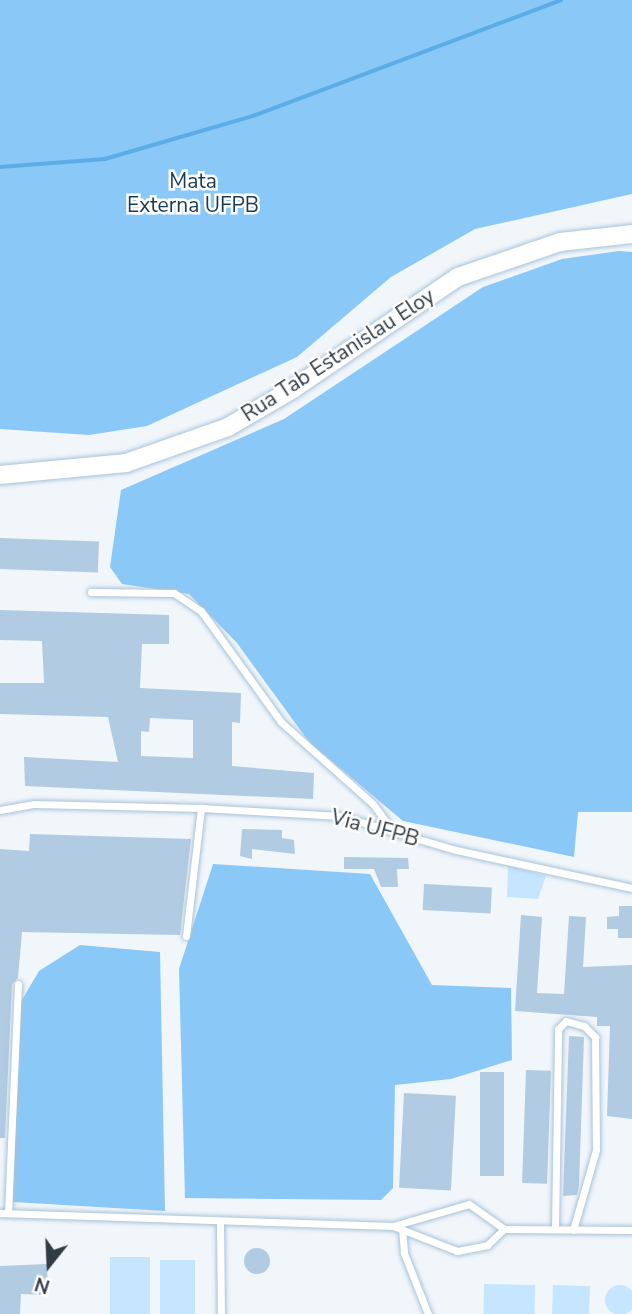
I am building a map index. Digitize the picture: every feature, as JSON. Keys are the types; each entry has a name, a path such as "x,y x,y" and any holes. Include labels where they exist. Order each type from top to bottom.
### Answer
{"street":[{"name":"Rua Tab Estanislau Eloy","path":"0,475 126,463 228,427 293,389 458,277 560,242 632,234"}],"lane":[{"path":"91,592 174,593 201,611 281,722 373,804 394,834"},
{"name":"Via UFPB","path":"0,810 34,804 201,808 341,816 394,834 632,888"},
{"path":"186,936 201,808"},
{"path":"18,984 4,1213 402,1226 469,1205 504,1229 632,1230"},
{"path":"555,1230 558,1029 566,1021 584,1026 595,1037 596,1150 573,1230"},
{"path":"220,1222 221,1314"},
{"path":"402,1226 457,1251 487,1245 504,1229"},
{"path":"402,1226 404,1253 428,1314"}],"shaded area":[{"path":"508,866 546,876 538,899 507,897"},
{"path":"110,1257 150,1257 150,1314 110,1314"},
{"path":"160,1260 195,1260 195,1314 160,1314"},
{"path":"484,1284 535,1285 534,1314 483,1314"},
{"path":"553,1285 590,1286 589,1314 552,1314"},
{"path":"620,1285 626,1286 634,1294 634,1306 626,1314 620,1315 614,1314 606,1306 605,1300 606,1294 614,1286"}],"green space":[{"name":"Mata Externa UFPB","path":"0,0 632,0 632,194 475,229 391,277 297,357 147,426 89,435 0,429"},
{"path":"619,251 632,252 632,812 578,812 574,857 403,821 309,742 237,643 189,594 122,584 110,567 121,490 284,419 483,287 562,259"},
{"path":"213,864 370,874 432,985 511,988 512,1060 451,1079 395,1085 393,1188 381,1200 185,1198 179,969"},
{"path":"80,945 160,952 165,1211 13,1202 19,1005 39,971"}],"building":[{"path":"0,538 99,541 98,572 0,569"},
{"path":"0,610 169,615 169,644 142,644 140,688 241,693 240,723 232,722 232,766 314,773 313,799 25,786 24,757 118,762 108,717 0,714 0,683 44,683 42,641 0,640","holes":["150,718 193,720 193,758 141,756 141,731 149,732"]},
{"path":"242,829 282,830 282,838 294,840 295,854 252,849 252,859 240,856"},
{"path":"30,834 191,839 180,935 22,932 18,978 12,984 5,1138 0,1138 0,849 29,851"},
{"path":"344,857 408,858 409,869 397,869 398,887 381,887 374,869 344,869"},
{"path":"424,884 492,888 491,914 423,910"},
{"path":"619,906 632,906 632,938 618,938 618,929 607,929 607,917 619,916"},
{"path":"521,915 542,917 537,993 564,994 569,916 586,917 583,967 632,965 632,1119 607,1116 610,1026 597,1026 597,1017 515,1011"},
{"path":"569,1036 584,1037 579,1186 577,1195 563,1196"},
{"path":"526,1070 551,1071 547,1184 522,1183"},
{"path":"480,1072 504,1072 504,1176 480,1176"},
{"path":"404,1093 456,1096 451,1191 399,1188"},
{"path":"257,1248 266,1252 270,1261 266,1270 257,1274 248,1270 244,1261 248,1252"},
{"path":"47,1264 48,1295 21,1294 20,1314 0,1314 0,1266"}],"waterway":[{"path":"0,167 105,159 253,116 561,0"}]}
